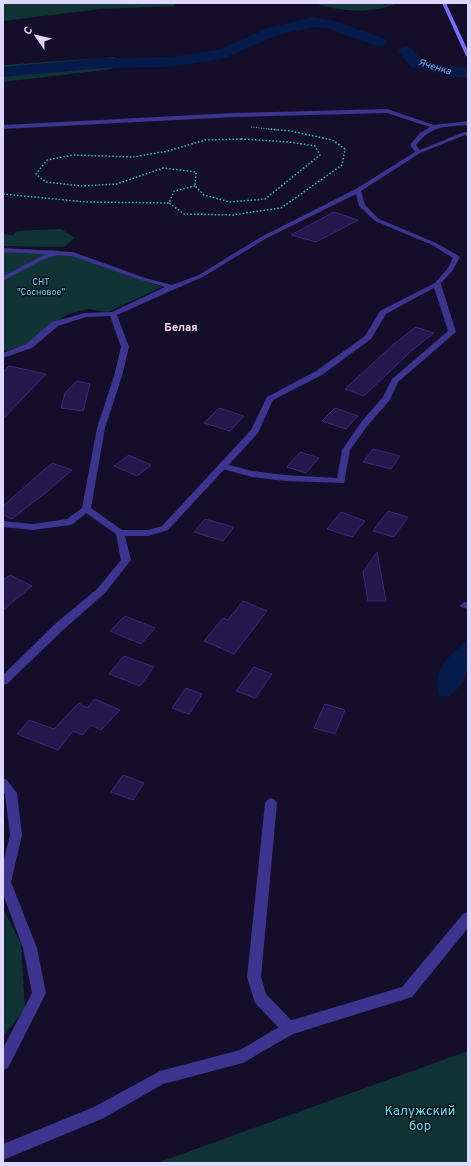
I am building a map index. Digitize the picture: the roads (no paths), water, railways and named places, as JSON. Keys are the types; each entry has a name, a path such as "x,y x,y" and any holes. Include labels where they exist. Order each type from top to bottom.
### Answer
{"main road":[{"path":"444,3 468,56"}],"street":[{"path":"3,127 109,123 234,115 387,111 434,127"},
{"path":"418,152 413,145 422,134 434,127 468,123"},
{"path":"3,356 29,346 55,324 85,315 113,314 172,287 202,276 264,238 358,190 418,152 466,132 468,135"},
{"path":"86,509 120,533 148,533 165,528 255,430 270,399 319,373 368,337 382,313 437,284 451,269 456,257 434,244 377,220 362,206 358,190"},
{"path":"3,250 73,254 143,279 172,287"},
{"path":"3,279 40,259 56,253"},
{"path":"222,466 252,474 285,478 341,481 346,450 365,423 387,398 395,381 452,332 437,284"},
{"path":"3,524 33,527 70,522 86,509 101,428 118,376 125,346 113,314"},
{"path":"3,681 59,627 100,591 126,560 120,533"},
{"path":"3,783 11,793 16,835 4,882 30,948 39,994 3,1063"},
{"path":"271,803 254,977 260,998 289,1028"},
{"path":"3,1152 99,1113 160,1078 243,1056 289,1028 407,992 468,918"}],"water":[{"path":"468,639 468,666 461,685 448,697 438,695 438,678 440,670 450,656"}],"waterway":[{"path":"3,72 104,63 170,62 222,54 273,31 313,22 330,24 379,42"},
{"name":"Яченка","path":"406,51 417,63 452,72 468,73"}],"district":[{"name":"Белая","path":"181,327"}],"park label":[{"name":"СНТ \"Сосновое\"","path":"41,288"},
{"name":"Калужский бор","path":"420,1118"}]}
